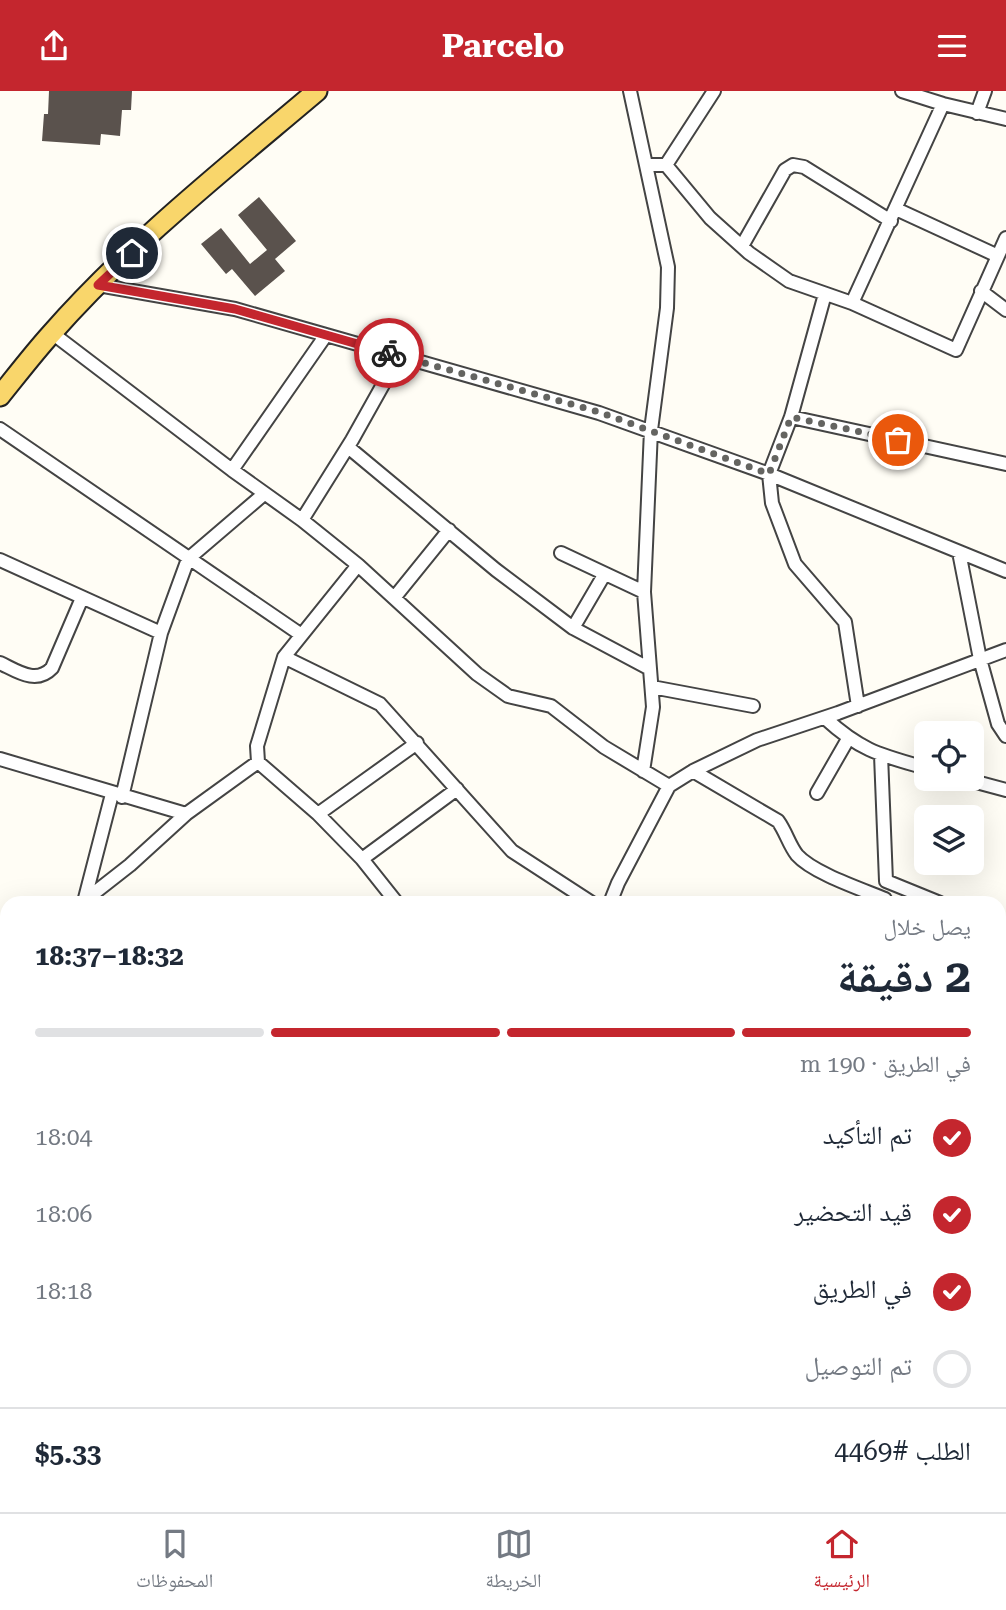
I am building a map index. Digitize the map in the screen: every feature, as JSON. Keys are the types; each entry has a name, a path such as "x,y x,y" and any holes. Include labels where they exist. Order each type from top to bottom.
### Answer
{"main road":[{"path":"0,396 52,333 98,285 184,205 317,91"}],"street":[{"path":"630,91 668,267 667,308 651,430 644,592 653,707 643,771"},
{"path":"666,165 714,91"},
{"path":"902,91 1006,119"},
{"path":"977,113 985,91"},
{"path":"852,303 943,104"},
{"path":"646,165 666,165"},
{"path":"666,165 710,218 789,282 852,303 956,350 1006,239"},
{"path":"742,246 785,170 793,165 804,167 893,215 998,256"},
{"path":"98,285 235,309 599,412 769,474 1006,571"},
{"path":"981,291 1006,310"},
{"path":"825,294 791,417 769,474 772,503 795,564 845,622 858,706"},
{"path":"52,333 302,520 358,565 477,674 508,695 551,706 604,747 669,786"},
{"path":"232,470 326,335"},
{"path":"302,520 400,356"},
{"path":"791,417 1006,464"},
{"path":"0,429 300,634"},
{"path":"348,447 496,570 573,628 650,669"},
{"path":"86,896 117,796 161,633 188,559 264,494"},
{"path":"394,598 449,530"},
{"path":"959,552 980,659 998,725 1006,736"},
{"path":"561,553 644,592"},
{"path":"0,560 161,633"},
{"path":"358,565 284,657 257,746 258,762 318,814 362,859 391,896"},
{"path":"573,628 604,575"},
{"path":"0,663 29,676 47,673 52,668 82,598"},
{"path":"613,896 669,786 693,771 757,740 858,706 1006,650"},
{"path":"284,657 380,704 512,851 581,896"},
{"path":"652,687 753,706"},
{"path":"825,717 848,739 881,755 914,765"},
{"path":"817,793 848,739"},
{"path":"318,814 417,743"},
{"path":"881,755 887,883 885,896"},
{"path":"0,759 117,796 186,814"},
{"path":"91,896 186,814 258,762"},
{"path":"693,771 778,821 794,852 806,864 873,896"},
{"path":"984,784 1006,790"},
{"path":"362,859 457,789"},
{"path":"887,883 921,896"}],"building":[{"path":"49,91 132,91 131,110 122,110 120,136 101,134 100,145 42,141 44,114 48,114"},
{"path":"259,197 296,241 275,259 285,271 255,296 232,269 226,274 201,244 221,228 250,264 267,250 238,215"}],"way so far":[{"path":"389,353 599,412 769,474 791,417 898,440"}],"route":[{"path":"132,253 98,285 235,309 389,353"}]}
